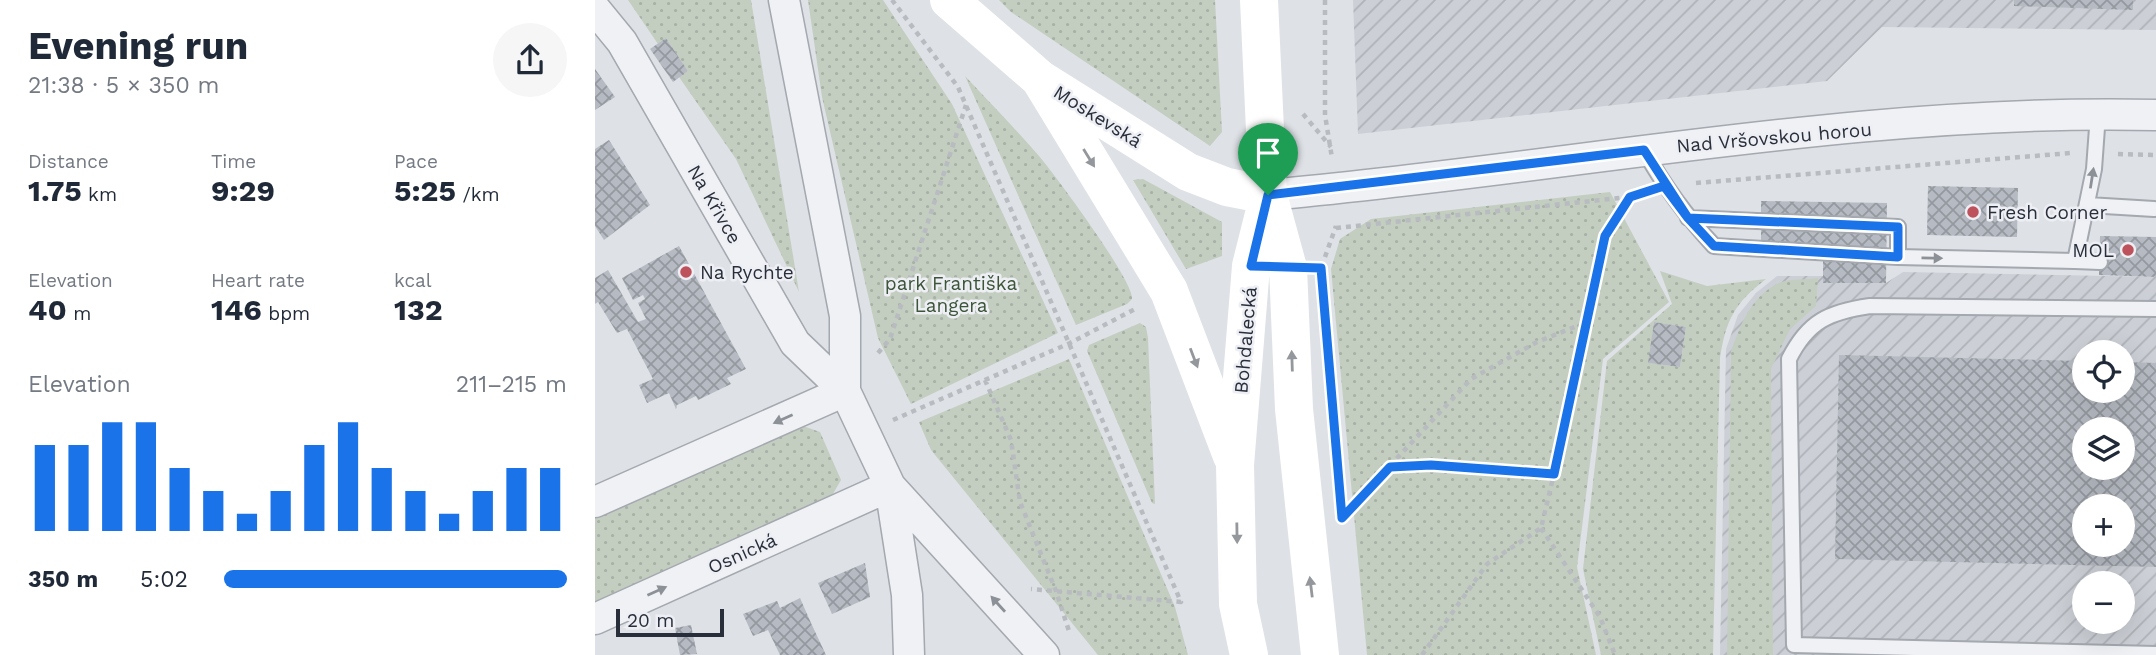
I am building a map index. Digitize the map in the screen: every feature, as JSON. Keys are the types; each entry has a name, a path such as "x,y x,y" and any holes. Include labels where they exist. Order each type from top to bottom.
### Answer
{"main road":[{"name":"Moskevská","path":"949,0 1040,79 1188,172 1227,187 1268,195"},
{"path":"1259,0 1268,195"},
{"path":"1040,79 1169,291 1235,465"},
{"name":"Bohdalecká","path":"1249,655 1238,604 1235,465 1251,266 1268,195"},
{"name":"Bohdalecká","path":"1268,195 1288,268 1295,422 1320,655"}],"street":[{"name":"Na Křivce","path":"784,0 845,316 845,391"},
{"name":"Na Křivce","path":"595,9 622,42 795,343 845,391 865,432 890,486 907,595 909,655"},
{"name":"Nad Vršovskou horou","path":"1268,195 1644,150 2018,114 2156,115"},
{"path":"595,502 845,391"},
{"name":"Na Křivce","path":"890,486 1044,655"},
{"name":"Osnická","path":"595,620 890,486"}],"lane":[{"path":"2075,261 2088,205 2096,153 2098,114"},
{"path":"1644,150 1664,186 1714,246 1898,257 2100,262"},
{"path":"2088,205 2154,209"},
{"path":"1688,218 1898,227 1898,257"},
{"path":"2156,309 1870,306 1842,310 1801,335 1789,359 1794,650 2156,654"}],"path":[{"path":"892,0 958,87 1181,602 1030,589"},
{"path":"1325,0 1325,115 1331,148"},
{"path":"845,391 890,339 966,104"},
{"path":"1336,228 1630,197 1664,186 2052,153 2156,155"},
{"path":"1422,655 1487,564 1541,528 1605,236 1630,197"},
{"path":"865,432 1070,343 1169,291"},
{"path":"1341,504 1342,518 1471,379 1537,342 1587,322"},
{"path":"985,380 1011,440 1020,502 1056,591 1073,642"},
{"path":"1390,467 1431,465 1554,474"},
{"path":"1541,528 1601,617 1615,655"}],"shaded area":[{"path":"1353,0 2156,0 2156,30 1882,27 1827,81 1358,134"},
{"path":"1903,272 2156,277 2156,655 1720,655 1726,349 1738,315 1756,293 1777,276 1823,276 1823,283 1886,283"}],"green space":[{"path":"628,0 751,0 799,292 736,159 679,77 688,71 666,38 658,44"},
{"name":"park Františka Langera","path":"808,0 883,0 952,104 1058,333 911,404 878,338 822,97"},
{"path":"999,0 1215,0 1222,132 1210,146 1011,12"},
{"path":"965,76 1039,156 1076,205 1121,272 1132,299 1127,304 1076,325"},
{"path":"1143,179 1222,222 1222,256 1186,269 1133,180"},
{"path":"1610,192 1669,302 1603,359 1577,567 1596,655 1367,655 1331,269 1340,239 1371,219"},
{"path":"1660,271 1707,286 1766,279 1739,304 1725,333 1720,358 1713,655 1601,655 1583,569 1607,361 1672,304","holes":["1654,322 1686,327 1680,367 1649,363"]},
{"path":"1818,278 1816,306 1790,329 1771,369 1773,655 1727,655 1731,351 1743,321 1761,295 1783,281"},
{"path":"1140,323 1146,327 1148,338 1155,504 1152,503 1087,351 1089,345"},
{"path":"1069,359 1175,607 1188,655 1098,655 931,450 919,422"},
{"path":"803,426 820,432 841,480 830,499 595,605 595,515"}],"building":[{"path":"2014,0 2133,0 2133,10 2014,6"},
{"path":"666,38 688,71 673,82 650,49"},
{"path":"595,69 615,97 595,110"},
{"path":"609,140 650,205 604,240 595,226 595,149"},
{"name":"Fresh Corner","path":"1928,186 2018,188 2017,237 1927,235"},
{"path":"1761,201 1887,203 1886,283 1823,283 1823,257 1761,256"},
{"name":"MOL","path":"2100,236 2156,237 2156,277 2099,275"},
{"path":"679,246 746,369 727,378 731,384 698,400 696,396 677,405 676,409 669,393 647,403 639,385 653,379 627,329 617,333 598,302 595,304 595,278 608,270 638,322 646,319 638,303 645,299 643,295 633,300 622,278"},
{"path":"1654,322 1686,327 1680,367 1648,363"},
{"path":"1839,355 2072,361 2072,403 2135,403 2135,362 2156,363 2156,567 1835,559"},
{"path":"865,563 870,597 832,614 818,583"},
{"path":"800,598 826,655 780,655 768,630 753,636 743,614 777,601 780,608"},
{"path":"691,625 697,654 680,655 675,628"}],"place":[{"name":"Fresh Corner","path":"1973,212"},
{"name":"MOL","path":"2128,250"},
{"name":"Na Rychte","path":"686,272"}],"route":[{"path":"1268,195 1251,266 1321,268 1342,518 1390,467 1431,465 1554,474 1605,236 1630,197 1664,186 1688,218 1714,246 1898,257 1898,227 1688,218 1664,186 1644,150 1335,190 1268,195"}]}
